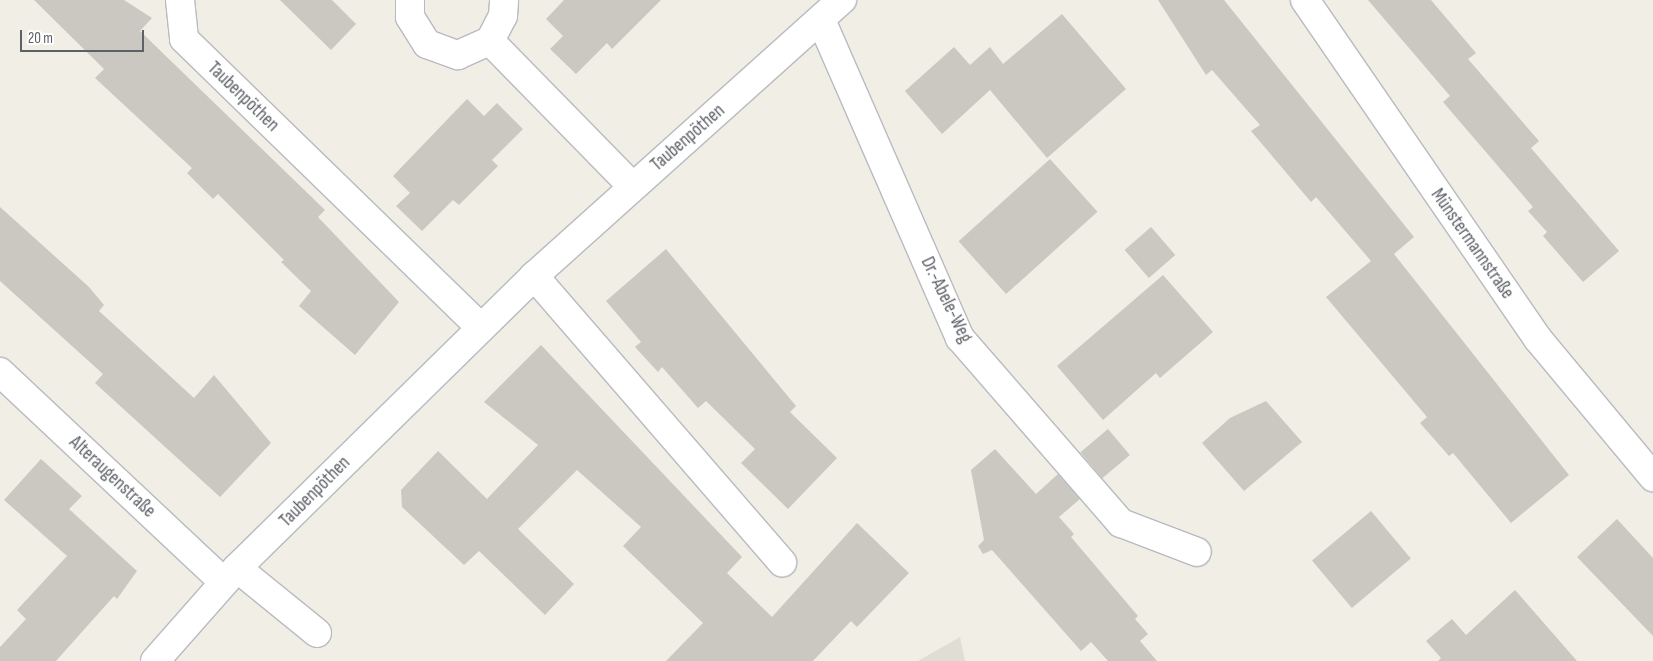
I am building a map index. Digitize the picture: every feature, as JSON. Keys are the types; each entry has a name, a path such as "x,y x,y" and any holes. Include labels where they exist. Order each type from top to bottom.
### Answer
{"street":[{"name":"Taubenpöthen","path":"180,0 184,39 481,328"},
{"path":"410,0 416,32 441,52 474,52 490,41 503,16 504,0"},
{"name":"Taubenpöthen","path":"155,661 231,575 534,276 842,0"},
{"name":"Münstermannstraße","path":"1305,0 1538,339 1653,477"},
{"name":"Dr.-Abele-Weg","path":"821,20 960,338 1121,523 1197,552"},
{"path":"490,41 633,187"},
{"path":"534,276 782,562"},
{"name":"Alteraugenstraße","path":"0,372 231,575 316,633"}],"shaded area":[{"path":"960,637 965,661 918,661"}],"building":[{"path":"34,0 124,0 152,18 140,31 325,210 318,217 399,302 355,355 299,306 311,291 281,262 284,260 218,194 213,199 187,173 192,168 95,78 104,69"},
{"path":"280,0 332,0 356,24 331,50"},
{"path":"564,0 661,0 612,49 607,43 576,74 550,49 563,36 546,19"},
{"path":"1158,0 1224,0 1414,237 1394,254 1569,475 1511,523 1453,453 1449,456 1420,423 1427,417 1326,297 1371,261 1316,197 1311,202 1251,131 1260,125 1212,70 1206,75"},
{"path":"1368,0 1431,0 1476,53 1468,59 1539,141 1531,148 1619,251 1583,282 1543,236 1547,232 1528,211 1533,207 1443,102 1450,96"},
{"path":"1062,14 1126,89 1047,158 990,90 942,134 905,91 954,47 970,65 990,47 1003,64"},
{"path":"467,99 484,116 497,103 523,129 492,160 498,166 459,205 453,200 422,231 396,206 410,193 393,176"},
{"path":"1050,159 1098,212 1006,294 959,241"},
{"path":"0,207 89,287 104,305 99,311 194,398 214,375 271,443 220,497 95,383 103,374 0,281"},
{"path":"1151,227 1175,255 1149,278 1125,250"},
{"path":"666,249 796,406 790,412 837,458 788,509 741,463 755,449 706,401 698,408 662,367 658,372 635,347 641,342 606,301"},
{"path":"1163,275 1213,332 1160,378 1156,373 1103,420 1057,366"},
{"path":"541,345 742,557 727,573 772,617 857,523 909,573 857,627 851,621 813,661 666,661 703,623 623,546 641,527 577,470 518,529 574,584 545,615 479,551 464,565 402,507 401,490 438,451 487,499 538,445 484,402"},
{"path":"1266,401 1302,442 1244,491 1202,443 1230,418"},
{"path":"1108,429 1130,455 1102,478 1080,452"},
{"path":"995,449 1036,494 1058,474 1080,499 1059,517 1074,534 1071,537 1138,616 1135,619 1148,634 1140,641 1157,661 1108,661 1091,642 1081,651 992,550 983,554 978,546 984,540 971,470"},
{"path":"41,459 82,496 69,509 137,571 117,599 114,596 56,661 0,661 0,647 26,619 17,610 67,556 4,500"},
{"path":"1371,511 1411,558 1352,608 1312,560"},
{"path":"1617,519 1653,558 1653,636 1577,557"},
{"path":"1515,590 1577,661 1438,661 1441,658 1426,641 1452,619 1466,635"}]}
